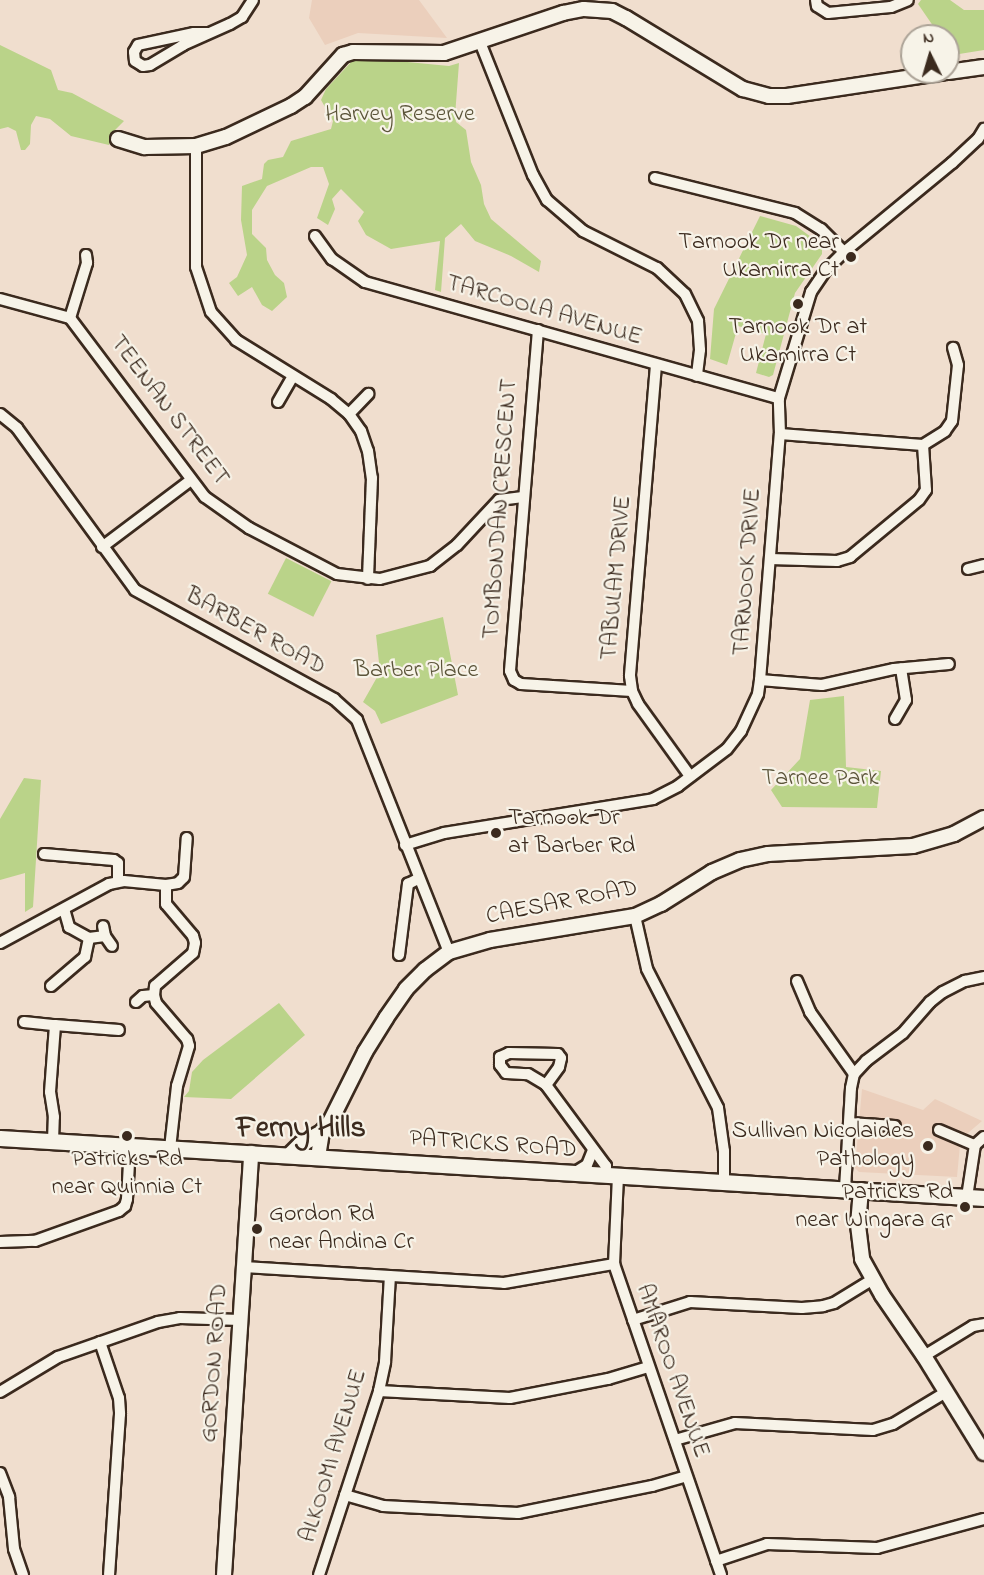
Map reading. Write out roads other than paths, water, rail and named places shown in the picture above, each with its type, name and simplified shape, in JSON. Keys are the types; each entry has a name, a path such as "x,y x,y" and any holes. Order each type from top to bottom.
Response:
{"main road":[{"path":"289,1155 300,1144 326,1127"},
{"name":"PATRICKS ROAD","path":"0,1138 984,1198"}],"street":[{"path":"208,33 194,33 138,45 134,52 135,61 143,66 150,65 242,17 253,0"},
{"path":"816,0 817,6 828,13 891,7 908,0"},
{"path":"118,139 145,147 196,146 226,137 291,106 305,97 343,56 353,52 433,55 480,42 563,13 598,9 626,18 743,89 769,96 787,96 900,79"},
{"path":"480,42 532,175 547,200 583,231 657,268 686,294 698,321 700,350 697,376"},
{"path":"960,70 984,67"},
{"name":"TARNOOK DRIVE","path":"405,845 444,833 653,799 727,749 741,731 754,704 760,680 780,434 779,398 811,292 826,270 844,252 982,137"},
{"path":"196,146 196,267 211,312 236,340 331,399 349,414 361,431 368,451 372,478 368,579"},
{"path":"655,178 795,213 821,229 844,252"},
{"name":"TARCOOLA AVENUE","path":"315,236 332,259 364,282 779,398"},
{"path":"0,299 70,318 87,263 86,255"},
{"name":"TEENAN STREET","path":"70,318 191,480 216,506 249,528 337,574 368,579 392,577 430,566 457,545 499,500 523,497"},
{"name":"TOMBONDAN CRESCENT","path":"538,330 510,671 514,680 528,685 632,691"},
{"path":"780,434 923,445 945,431 952,421 958,364 953,348"},
{"name":"TABULAM DRIVE","path":"656,365 630,676 632,691 638,704 690,776"},
{"path":"278,402 293,376"},
{"path":"349,414 368,394"},
{"name":"BARBER ROAD","path":"0,414 17,428 135,590 347,708 363,731 418,879 449,952"},
{"path":"770,559 837,561 850,557 919,500 926,490 923,445"},
{"path":"102,547 191,480"},
{"path":"968,569 984,565"},
{"path":"760,680 822,685 901,668 949,664"},
{"path":"895,719 906,700 901,668"},
{"name":"CAESAR ROAD","path":"322,1157 326,1127 365,1052 386,1018 412,983 449,952 490,940 635,916 661,904 712,872 740,860 768,854 913,846 954,834 984,818"},
{"path":"0,944 45,917 118,881 152,882 166,885 178,883 184,877 187,838"},
{"path":"44,854 114,860 118,863 118,881"},
{"path":"399,955 408,885 418,879"},
{"path":"166,885 166,904 193,936 195,943 193,953 155,987 154,995 156,1003 187,1039 189,1046 177,1086 170,1148"},
{"path":"64,909 69,927 89,938"},
{"path":"635,916 647,969 718,1108 724,1151 724,1182"},
{"path":"89,938 104,931 112,946"},
{"path":"51,986 85,957 89,938"},
{"path":"984,977 965,981 943,992 930,1002 903,1034 866,1061 854,1074 849,1123 858,1244 862,1259 984,1453"},
{"path":"797,981 810,1012 854,1074"},
{"path":"136,1002 143,996 154,995"},
{"path":"24,1022 119,1030"},
{"path":"53,1141 54,1117 51,1092 55,1024"},
{"path":"546,1085 559,1067 561,1058 558,1054 509,1053 500,1057 500,1065 506,1073 528,1074 546,1085 612,1175"},
{"path":"849,1123 895,1126"},
{"path":"939,1130 975,1145"},
{"path":"967,1197 975,1145 984,1137"},
{"path":"0,1242 35,1241 119,1211 127,1199 130,1146"},
{"path":"574,1173 587,1165 593,1150"},
{"name":"GORDON ROAD","path":"224,1575 251,1153"},
{"name":"AMAROO AVENUE","path":"612,1175 614,1264 721,1575"},
{"path":"244,1267 520,1282 614,1264"},
{"name":"ALKOOMI AVENUE","path":"319,1575 379,1391 385,1362 390,1276"},
{"path":"633,1320 690,1302 802,1308 823,1306 834,1303 873,1279"},
{"path":"0,1392 58,1357 158,1322 180,1318 240,1320"},
{"path":"924,1356 973,1326 984,1324"},
{"path":"100,1342 119,1398 120,1414 109,1575"},
{"path":"379,1391 510,1398 608,1379 648,1367"},
{"path":"675,1440 735,1423 873,1430 893,1424 946,1392"},
{"path":"0,1473 9,1497 14,1549 23,1575"},
{"path":"345,1495 383,1506 500,1514 518,1513 652,1486 686,1476"},
{"path":"716,1561 767,1544 877,1548 984,1519"}],"place":[{"name":"Tarnook Dr near Ukamirra Ct","path":"851,257"},
{"name":"Tarnook Dr at Ukamirra Ct","path":"798,304"},
{"name":"Tarnook Dr at Barber Rd","path":"496,833"},
{"name":"Patricks Rd near Quinnia Ct","path":"127,1136"},
{"name":"Sullivan Nicolaides Pathology","path":"928,1146"},
{"name":"Patricks Rd near Wingara Gr","path":"965,1207"},
{"name":"Gordon Rd near Andina Cr","path":"257,1229"}],"district":[{"name":"Ferny Hills","path":"301,1129"}],"park label":[{"name":"Harvey Reserve","path":"400,115"},
{"name":"Barber Place","path":"416,671"},
{"name":"Tarnee Park","path":"820,779"}]}
